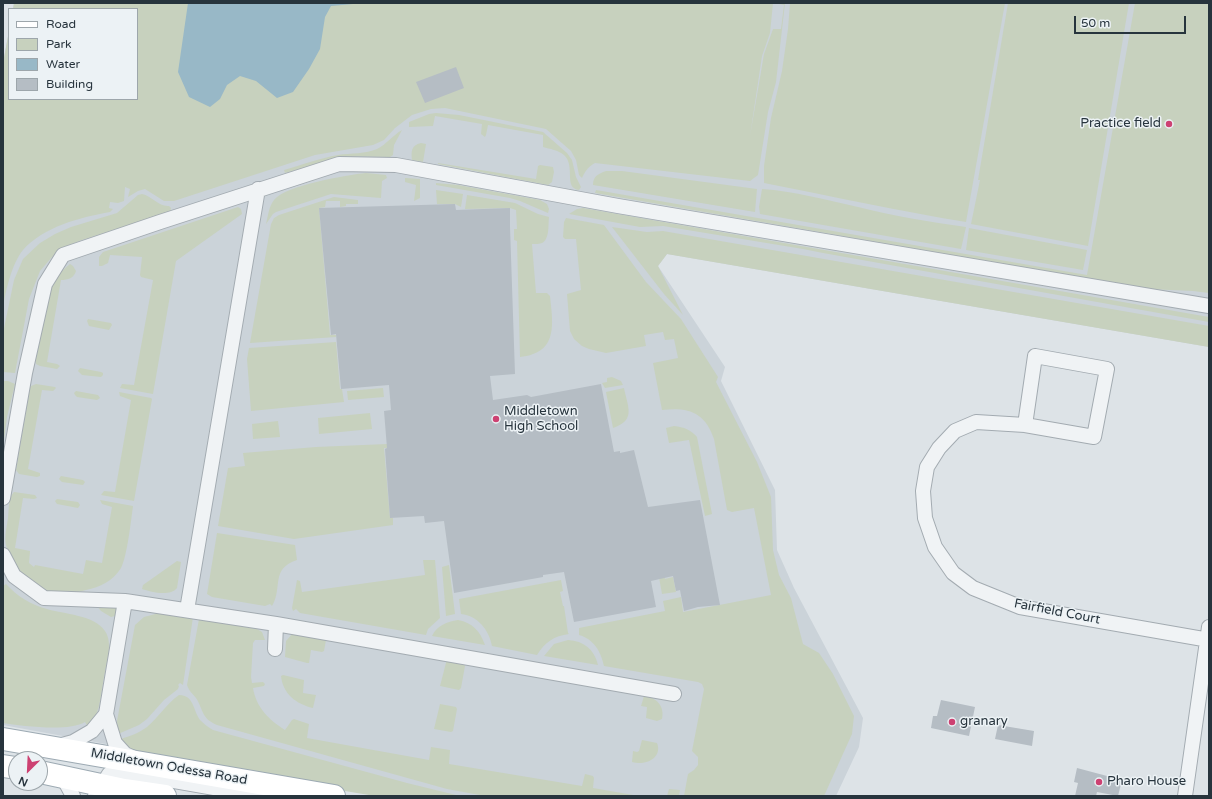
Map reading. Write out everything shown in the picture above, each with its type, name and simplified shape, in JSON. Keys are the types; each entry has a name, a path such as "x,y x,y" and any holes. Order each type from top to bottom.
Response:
{"main road":[{"name":"Middletown Odessa Road","path":"3,739 334,796"},
{"path":"48,773 62,776 109,792 165,796"}],"street":[{"path":"3,498 25,373 45,284 63,255 339,164 391,164 618,206 1209,306"},
{"path":"187,610 258,190"},
{"name":"Fairfield Court","path":"1025,425 1035,356 1107,369 1094,437 1025,425 976,422 955,431 939,448 927,467 923,491 925,518 935,547 953,573 974,588 1020,607 1208,636"},
{"path":"3,555 14,576 44,598 125,601 187,610 276,624 674,694"},
{"path":"125,601 106,714 115,743 125,754 144,763"},
{"path":"275,649 276,624"},
{"path":"1185,796 1208,636"},
{"path":"52,748 73,742 92,731 106,714"},
{"path":"109,792 109,774 117,771 237,792 285,788"},
{"path":"62,776 73,796"}],"shaded area":[{"path":"14,3 1209,3 1209,347 667,254 658,266 725,367 721,381 775,490 777,550 794,588 863,718 859,747 836,796 388,796 3,725 3,63 8,36 8,100 138,100 138,8 13,8"}],"green space":[{"path":"14,3 773,3 770,33 762,56 750,136 764,54 773,29 781,29 784,5 774,3 785,3 776,82 768,112 758,175 750,181 595,163 587,169 582,178 579,175 576,160 571,151 546,129 445,108 431,109 412,115 395,128 384,140 373,145 315,155 174,201 164,201 145,189 128,197 130,189 125,187 124,201 118,203 110,202 109,208 113,209 110,212 63,224 31,242 19,255 8,285 3,307 3,63 8,36 8,100 138,100 138,8 13,8"},
{"path":"790,3 1005,3 966,222 764,183 764,166 771,118 782,71"},
{"path":"1008,3 1129,3 1088,246 971,224 980,180 978,180"},
{"name":"Practice field","path":"1135,3 1209,3 1209,293 1148,289 595,193 596,190 1087,275"},
{"path":"436,113 459,115 543,132 567,153 572,160 576,177 581,187 579,190 574,188 572,185 570,181 569,165 564,155 557,151 543,147 543,135 488,125 485,137 481,134 482,124 435,116 433,126 409,127 409,122 429,114"},
{"path":"402,130 394,145 393,155 390,157 339,158 285,173 284,170 324,158 373,151 381,147"},
{"path":"421,143 426,144 423,162 412,160 413,147"},
{"path":"438,163 536,179 538,166 540,165 553,167 554,172 552,182 548,185"},
{"path":"606,171 622,171 757,189 755,212 593,185 596,176"},
{"path":"366,173 386,175 387,178 382,181 381,198 331,194 276,212 266,224 271,205 274,200 281,195 303,185"},
{"path":"405,178 420,179 420,198 414,201 416,185 405,182"},
{"path":"436,183 458,185 540,200 547,204 549,209 548,213 510,198 436,185"},
{"path":"762,189 798,194 898,216 966,227 961,249 760,214 759,207"},
{"path":"436,190 463,194 461,207 455,204 437,204"},
{"path":"142,194 162,205 169,206 171,208 170,212 82,240 67,246 52,257 40,271 29,299 15,373 3,372 3,333 14,280 23,259 40,243 55,234 71,227 117,213 138,195"},
{"path":"467,195 515,203 538,214 549,217 548,231 545,241 539,244 532,244 536,293 547,293 550,296 552,330 546,345 541,350 531,355 520,357 517,241 514,240 514,229 517,229 516,210 510,208 465,209"},
{"path":"334,197 358,200 358,204 346,204 346,206 340,207 340,201 326,201 325,207 319,208 330,335 336,335 336,337 250,343 271,224 274,218"},
{"path":"238,207 241,209 242,214 176,261 153,394 120,388 122,384 134,385 153,280 141,277 140,275 142,257 110,255 108,263 99,266 99,257 103,252"},
{"path":"583,208 1209,317 1209,322 803,249 663,226 640,227 569,214 577,209"},
{"path":"566,218 604,225 646,282 681,319 718,377 716,382 757,462 771,497 773,550 779,575 791,598 803,644 819,653 833,674 854,716 852,734 824,796 684,796 688,774 698,765 698,757 692,751 704,689 702,684 698,682 604,666 599,651 593,643 579,635 579,628 665,611 663,601 681,597 683,612 771,595 754,508 732,512 727,510 714,439 706,423 694,413 688,411 680,409 662,410 653,363 678,358 674,339 665,340 663,332 644,335 646,346 606,353 582,346 574,339 570,331 567,294 581,290 576,239 565,239 563,237 564,222"},
{"path":"612,227 647,232 663,231 1209,326 1209,347 667,254 658,266 683,315 664,294"},
{"path":"969,228 1087,250 1083,270 966,250"},
{"path":"70,264 76,271 70,278 61,280 47,362 60,366 57,369 40,366 36,364 35,359 44,307 53,283 60,273"},
{"path":"88,319 111,323 112,325 109,330 89,326 87,321"},
{"path":"336,342 340,389 342,389 344,402 251,411 247,359 249,348"},
{"path":"80,368 101,372 103,375 101,377 82,375 78,371"},
{"path":"612,377 621,381 623,385 605,388 602,383 607,382 607,378"},
{"path":"3,381 8,381 15,384 7,417 3,447"},
{"path":"36,384 56,388 53,391 42,390 28,469 40,473 40,476 37,477 19,474 16,470 30,388"},
{"path":"383,388 384,397 348,400 347,391"},
{"path":"624,388 629,412 628,417 620,425 613,428 606,392"},
{"path":"76,391 98,395 100,398 97,400 77,397 74,393"},
{"path":"119,392 152,399 134,501 101,495 104,491 115,492 131,400 120,396"},
{"path":"370,413 372,429 319,434 318,418"},
{"path":"278,421 280,437 253,439 252,424"},
{"path":"674,426 687,429 697,437 712,514 705,516 689,440 669,443 666,428"},
{"path":"387,444 387,448 384,448 390,518 393,518 393,525 294,539 218,526 228,468 245,466 243,453 316,447"},
{"path":"61,476 83,480 85,482 83,485 62,482 59,479"},
{"path":"14,492 35,495 37,498 23,498 15,548 30,551 29,563 34,567 35,565 83,574 86,560 102,563 112,507 102,504 100,500 133,506 125,556 118,573 101,585 70,594 57,594 45,591 30,582 12,561 5,542 9,504"},
{"path":"57,499 78,502 80,505 78,508 57,504 55,501"},
{"path":"217,533 295,545 297,560 283,568 278,579 277,592 272,606 270,604 265,606 212,597 207,594"},
{"path":"657,537 665,579 673,577 676,592 662,594 652,538"},
{"path":"423,560 435,560 440,618 428,629 426,635 300,613 296,609 293,611 292,608 297,580 300,581 302,592 425,575"},
{"path":"177,561 181,562 177,588 174,591 160,593 142,589 143,585"},
{"path":"449,565 455,614 446,616 442,567"},
{"path":"561,580 563,591 560,592 569,634 550,640 537,655 492,646 491,640 482,625 473,618 461,614 459,599"},
{"path":"6,584 30,602 47,609 86,618 100,626 105,631 109,641 108,657 99,707 95,717 88,727 85,722 78,725 57,728 33,727 3,723 3,586"},
{"path":"100,604 117,604 115,616 111,617 101,611 98,607"},
{"path":"163,612 193,617 183,685 180,683 178,685 178,689 164,700 147,719 139,725 118,734 117,721 135,625 144,617"},
{"path":"199,619 257,629 262,632 265,640 255,640 253,643 251,677 252,683 263,682 265,684 264,686 253,688 260,707 274,722 285,730 294,719 309,724 307,738 429,760 431,747 450,750 449,764 582,786 585,774 593,776 593,788 639,796 485,796 447,789 217,725 205,717 199,703 187,685"},
{"path":"458,620 468,623 475,628 485,645 432,636 437,629 443,625"},
{"path":"293,633 326,640 324,651 311,650 309,663 285,657 286,641"},
{"path":"568,640 579,642 588,647 594,654 598,665 544,656 554,644"},
{"path":"447,659 464,664 465,666 461,688 459,690 440,686"},
{"path":"283,675 304,680 303,693 316,695 313,708 301,704 291,697 284,688 281,676"},
{"path":"179,695 190,700 200,720 213,730 460,796 375,796 345,791 290,777 135,751 127,746 121,739 138,733 147,727 170,702"},
{"path":"644,696 652,698 659,703 663,714 662,719 657,721 646,718 647,707 641,706"},
{"path":"440,704 456,707 457,709 453,731 451,732 434,729"},
{"path":"642,740 657,743 657,753 652,760 647,762 632,762 633,751 639,751"},
{"path":"669,789 680,790 679,796 667,796"}],"water":[{"path":"188,3 364,3 331,6 325,17 320,49 309,69 293,92 277,98 256,81 240,76 227,85 220,99 210,107 189,97 178,72"}],"building":[{"path":"456,67 464,88 425,103 416,82"},
{"name":"Middletown High School","path":"455,204 456,210 510,208 515,374 490,376 493,400 527,395 531,397 601,384 614,452 620,451 620,453 634,450 648,507 700,500 720,605 698,607 684,611 680,590 676,591 673,576 651,581 656,607 574,622 564,572 454,593 444,521 425,523 424,516 390,518 384,411 391,410 389,385 341,389 336,334 331,335 319,208"},
{"name":"granary","path":"941,700 975,707 969,736 931,728 933,716 937,716"},
{"path":"998,725 1034,731 1032,746 995,739"},
{"name":"Pharo House","path":"1077,768 1122,780 1118,796 1097,792 1096,796 1075,796 1078,783 1074,782"}],"place":[{"name":"Practice field","path":"1169,124"},
{"name":"Middletown High School","path":"496,419"},
{"name":"granary","path":"952,722"},
{"name":"Pharo House","path":"1099,782"}]}
